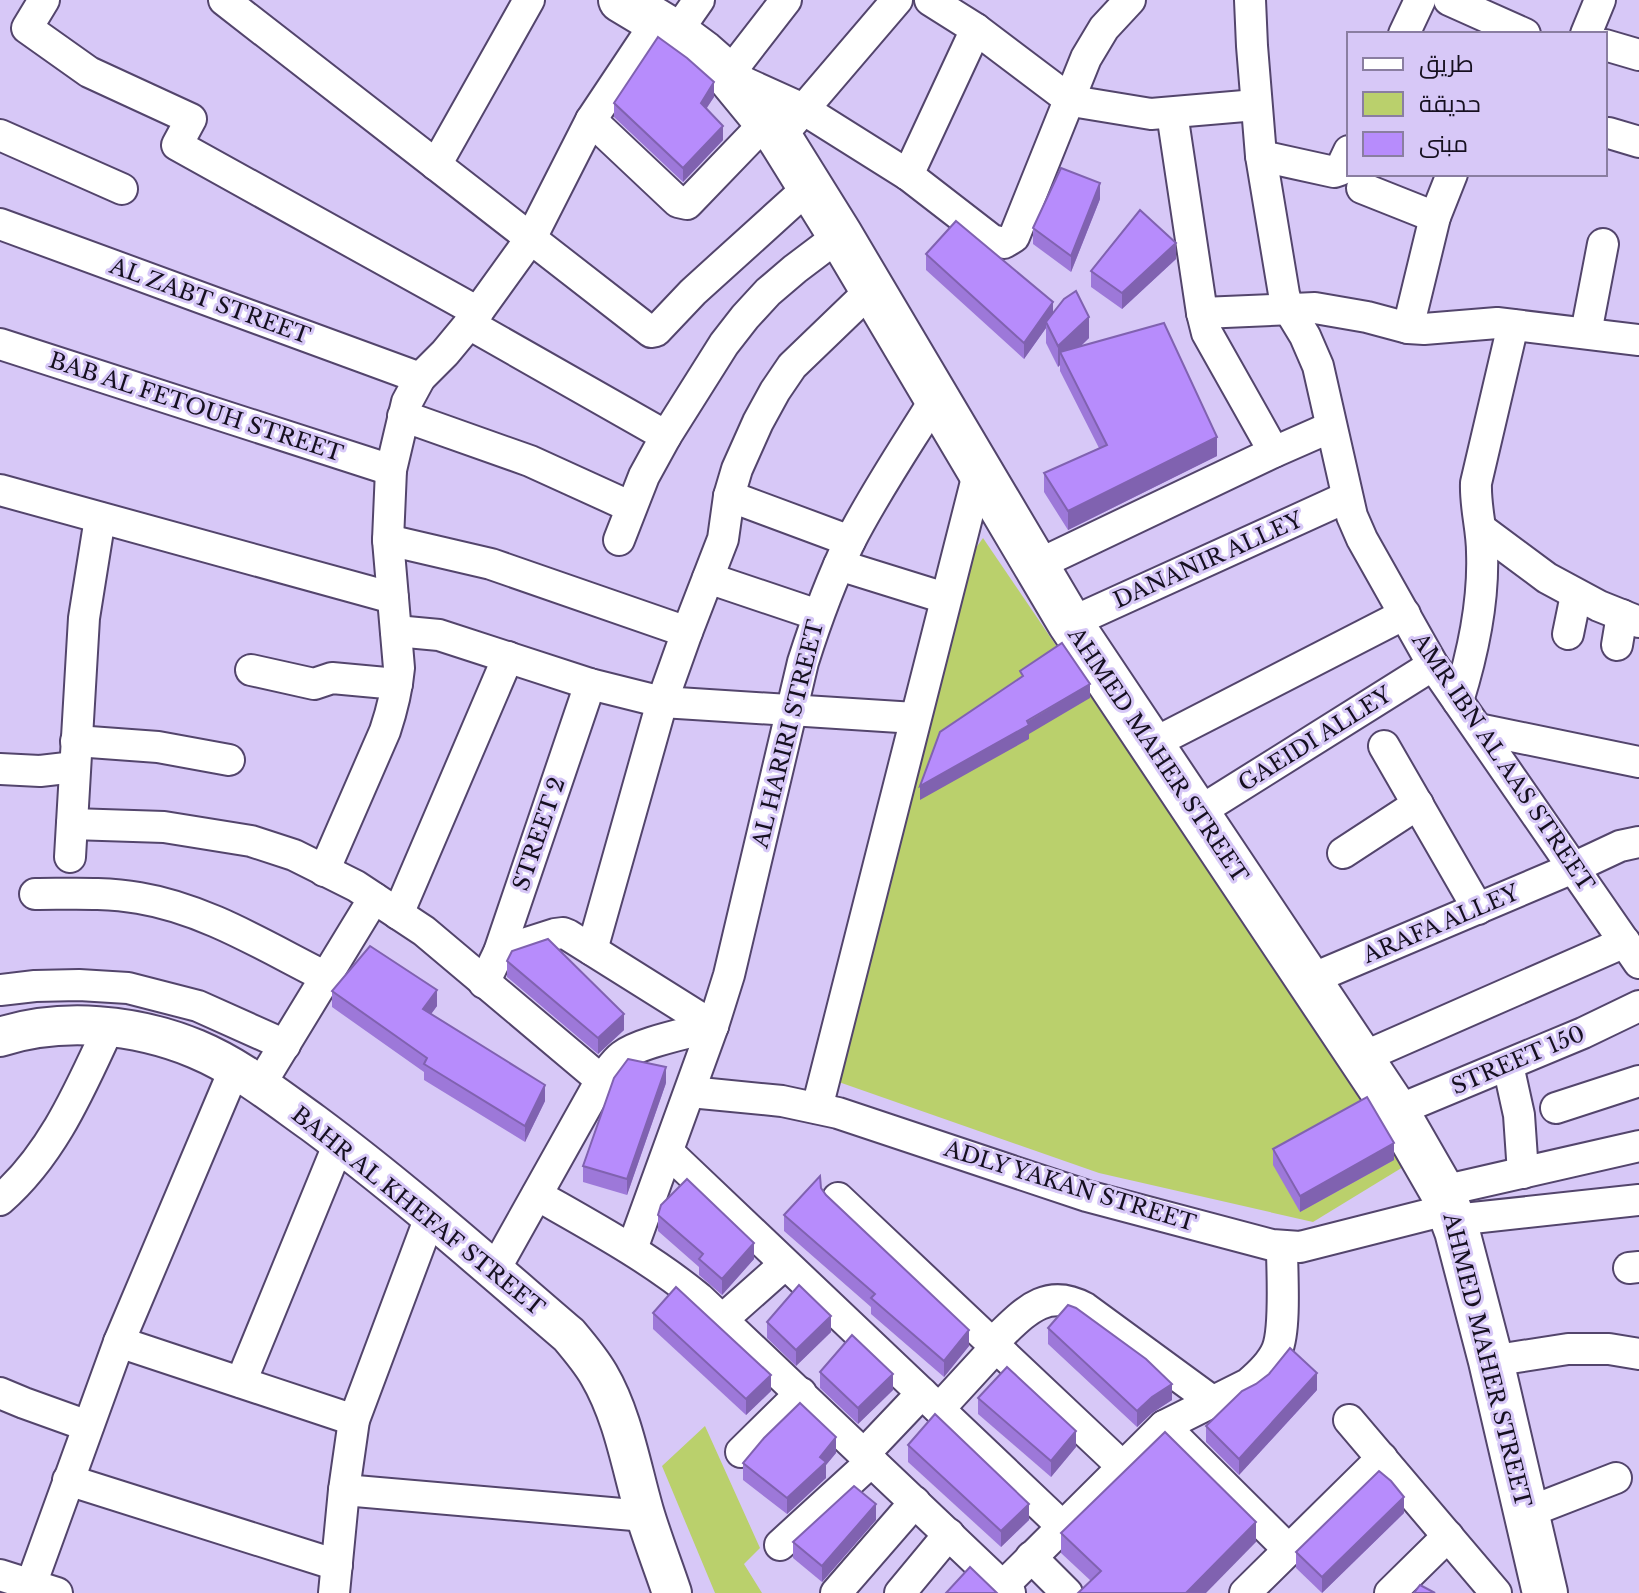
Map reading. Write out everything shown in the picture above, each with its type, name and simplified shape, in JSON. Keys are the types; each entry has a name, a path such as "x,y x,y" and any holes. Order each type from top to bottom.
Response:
{"main road":[{"name":"AHMED MAHER STREET","path":"663,13 703,53 783,123 810,186 1070,623 1396,1111 1448,1207 1491,1361 1545,1593"}],"street":[{"path":"44,0 27,28 89,72 191,119 177,145 473,318 666,436"},
{"path":"224,0 654,332 693,292 810,186"},
{"path":"436,165 529,0"},
{"path":"728,75 786,0"},
{"path":"591,120 678,202 687,204 783,123 897,0"},
{"path":"930,0 976,29 1070,100 1151,114 1256,105"},
{"name":"AMR IBN AL AAS STREET","path":"1250,0 1261,156 1288,308 1318,366 1347,497 1362,539 1433,665 1632,952"},
{"path":"1405,32 1420,0"},
{"path":"1449,0 1521,32"},
{"path":"1587,32 1600,0"},
{"path":"783,123 908,175 992,240 1004,243 1014,237 1086,58 1104,28 1127,1"},
{"path":"324,871 393,708 399,668 388,540 391,470 403,416 413,390 473,318 531,238 591,120 663,13"},
{"path":"908,175 976,29"},
{"path":"1607,46 1639,55"},
{"path":"1172,113 1207,333 1274,452"},
{"path":"1609,133 1639,142"},
{"path":"0,135 122,189"},
{"path":"1261,156 1334,172 1341,168 1347,155"},
{"path":"1408,328 1435,217 1451,176"},
{"path":"1362,188 1435,217"},
{"name":"AL ZABT STREET","path":"0,224 420,378"},
{"path":"619,540 644,476 704,373 745,317 786,276 840,235"},
{"path":"1586,333 1603,244"},
{"path":"592,950 662,702 723,539 729,496 737,469 758,422 792,366 872,289"},
{"path":"1202,313 1315,308 1408,328 1497,323 1639,340"},
{"path":"1458,701 1472,649 1482,574 1476,483 1513,325"},
{"name":"BAB AL FETOUH STREET","path":"0,344 391,470"},
{"name":"AL HARIRI STREET","path":"632,1249 729,975 803,662 818,615 845,553 936,398"},
{"path":"403,416 530,461 631,507"},
{"path":"1035,566 1331,427"},
{"path":"817,1108 979,470"},
{"path":"0,490 393,598"},
{"path":"729,496 945,598"},
{"name":"DANANIR ALLEY","path":"1070,623 1347,497"},
{"path":"70,857 84,618 100,518"},
{"path":"1481,529 1521,560 1576,595 1630,619 1617,645"},
{"path":"388,540 491,564 687,632"},
{"path":"708,578 818,615"},
{"path":"1568,634 1576,595"},
{"path":"1152,744 1405,614"},
{"path":"396,631 439,635 590,684 662,702 915,718"},
{"path":"0,1575 38,1590 68,1480 119,1342 247,1076 285,1045 326,977 386,906 508,657"},
{"name":"GAEIDI ALLEY","path":"1197,813 1433,665"},
{"path":"251,670 314,684 332,678 397,684"},
{"name":"STREET 2","path":"484,983 499,952 590,684"},
{"path":"1478,729 1639,762"},
{"path":"1384,746 1478,909"},
{"path":"0,769 40,771 76,754 158,747 229,760"},
{"path":"1343,853 1418,804"},
{"path":"72,824 164,827 251,841 294,855 356,886 424,931 601,1080"},
{"name":"ARAFA ALLEY","path":"1309,980 1620,846 1639,842"},
{"path":"35,894 109,894 169,905 199,914 326,977"},
{"path":"499,952 563,933 713,1026"},
{"path":"1361,1058 1632,952"},
{"path":"0,990 64,986 128,988 198,1006 285,1045"},
{"name":"STREET 150","path":"1396,1111 1583,1033 1639,1006"},
{"name":"BAHR AL KHEFAF STREET","path":"0,1037 17,1031 63,1026 109,1027 153,1035 195,1048 247,1076 339,1143 430,1217 569,1335 586,1354 610,1397 619,1421 645,1516 672,1593"},
{"path":"494,1271 601,1080 621,1056 635,1048 713,1026"},
{"path":"0,1200 52,1141 77,1097 109,1027"},
{"path":"1508,1065 1519,1115 1523,1173"},
{"path":"1556,1108 1639,1081"},
{"name":"ADLY YAKAN STREET","path":"690,1092 782,1101 860,1119 1087,1196 1282,1247 1300,1247 1448,1207"},
{"path":"241,1382 339,1143"},
{"path":"1448,1207 1523,1173 1639,1146"},
{"path":"668,1152 1063,1527"},
{"path":"537,1195 671,1275 723,1319 1006,1589 1031,1557 1164,1426 1248,1384 1270,1363 1282,1336 1282,1247"},
{"path":"838,1198 1123,1467"},
{"path":"1448,1207 1639,1200"},
{"path":"68,1480 335,1579 354,1420 430,1217"},
{"path":"723,1319 785,1264"},
{"path":"780,1545 868,1457 1032,1307 1045,1300 1073,1301 1085,1308 1212,1401"},
{"path":"119,1342 354,1420"},
{"path":"1491,1361 1568,1349 1609,1349 1639,1354"},
{"path":"0,1393 88,1426"},
{"path":"741,1452 801,1393"},
{"path":"1349,1420 1496,1593"},
{"path":"1164,1426 1289,1550"},
{"path":"1245,1593 1382,1458"},
{"path":"1526,1513 1616,1478"},
{"path":"344,1490 645,1516"},
{"path":"836,1593 915,1502"},
{"path":"900,1593 949,1534"},
{"path":"1390,1593 1448,1536"},
{"path":"1031,1557 1067,1593"}],"green space":[{"path":"983,538 1408,1164 1313,1222 1099,1173 833,1080 973,552"},
{"path":"705,1426 760,1548 744,1564 762,1593 715,1593 662,1466"}],"building":[{"path":"658,37 714,82 701,103 723,126 683,168 614,103"},
{"path":"1061,168 1100,183 1071,256 1033,228"},
{"path":"1140,210 1176,243 1122,293 1091,271"},
{"path":"956,221 1053,302 1024,343 926,254"},
{"path":"1076,291 1089,317 1058,346 1046,322 1064,299"},
{"path":"1164,323 1217,437 1068,511 1044,473 1107,445 1060,352"},
{"path":"1062,643 1090,684 1027,721 1029,725 920,786 940,732 1023,676 1020,671"},
{"path":"548,939 624,1014 598,1038 507,961 512,951"},
{"path":"370,946 437,990 423,1009 545,1085 525,1126 424,1064 427,1058 332,991"},
{"path":"628,1059 666,1067 627,1179 583,1166 614,1078"},
{"path":"1367,1097 1394,1143 1300,1196 1273,1149"},
{"path":"820,1176 821,1188 826,1195 969,1330 944,1361 871,1298 875,1294 784,1215"},
{"path":"687,1179 754,1243 722,1279 699,1259 703,1254 658,1215 661,1205"},
{"path":"799,1285 831,1316 796,1350 767,1322"},
{"path":"676,1287 771,1375 746,1399 653,1313"},
{"path":"1068,1305 1146,1359 1172,1384 1137,1411 1048,1328"},
{"path":"852,1335 893,1374 858,1408 820,1372"},
{"path":"1290,1348 1317,1373 1239,1459 1206,1426 1242,1391 1269,1374"},
{"path":"1007,1367 1076,1431 1051,1461 978,1398"},
{"path":"800,1403 836,1437 820,1457 826,1462 787,1498 743,1463"},
{"path":"935,1414 1029,1504 1001,1531 908,1445"},
{"path":"1165,1432 1256,1522 1186,1593 1078,1593 1101,1571 1061,1533"},
{"path":"1379,1471 1404,1497 1322,1577 1296,1552"},
{"path":"854,1486 876,1504 822,1566 793,1542"},
{"path":"970,1567 997,1593 946,1593"},
{"path":"1420,1585 1435,1593 1414,1593"}]}
